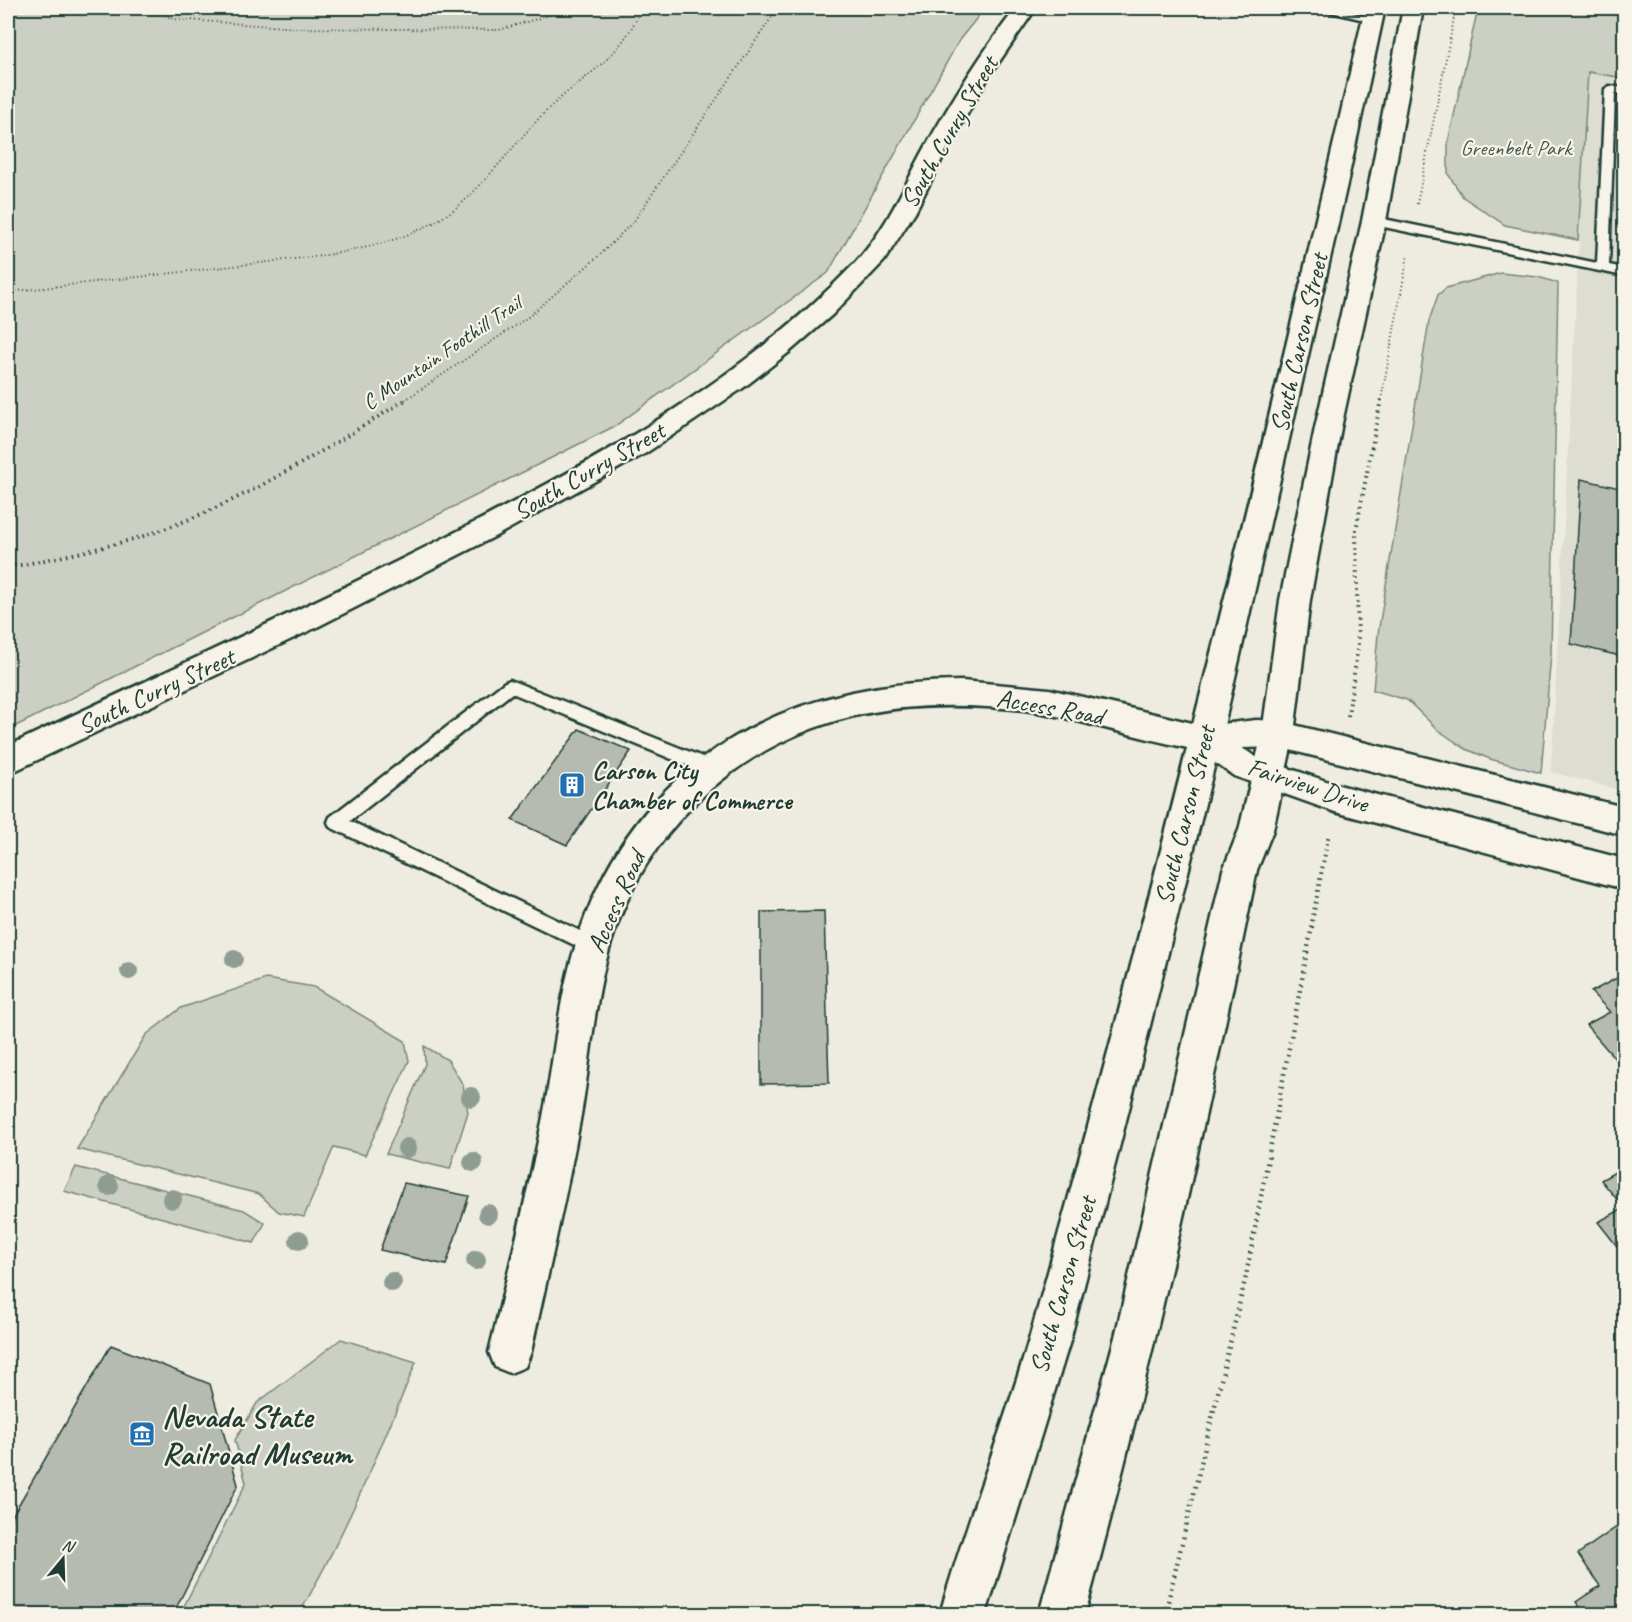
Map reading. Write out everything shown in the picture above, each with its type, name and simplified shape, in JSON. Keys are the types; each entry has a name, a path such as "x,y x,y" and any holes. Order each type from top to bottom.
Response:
{"main road":[{"name":"South Curry Street","path":"8,762 398,575 586,477 676,421 752,369 798,331 876,255 912,195 959,107 1026,8"},
{"name":"South Carson Street","path":"1062,1614 1089,1522 1174,1181 1240,870 1256,830 1278,734 1294,600 1328,428 1374,221 1413,8"},
{"name":"South Carson Street","path":"963,1614 1049,1341 1124,1058 1205,739 1330,212 1374,13"},
{"path":"1330,212 1374,221"},
{"name":"Access Road","path":"510,1352 562,1116 581,997 593,946 601,921 626,865 657,820 688,788 714,769 778,730 817,714 881,698 932,694 1044,700 1205,739"},
{"name":"Fairview Drive","path":"1205,739 1256,733 1278,734 1624,821"},
{"name":"Fairview Drive","path":"1205,739 1245,767 1335,798 1624,874"}],"lane":[{"path":"1319,8 1374,13"},
{"path":"1603,267 1610,89 1624,91"},
{"path":"1374,221 1624,272"},
{"path":"593,946 336,822 510,686 714,769"}],"path":[{"path":"146,8 174,19 298,28 499,30 574,8"},
{"path":"8,292 342,253 363,250 396,239 446,216 477,189 560,98 596,71 616,52 630,32 641,8"},
{"name":"C Mountain Foothill Trail","path":"8,566 22,565 147,535 203,512 268,481 416,395 485,349 539,308 607,250 634,221 778,8"},
{"path":"1420,190 1456,8"},
{"path":"1350,704 1358,646 1354,576 1356,530 1406,264"},
{"path":"1165,1614 1246,1276 1324,864"}],"shaded area":[{"path":"1588,72 1624,78 1624,791 1551,772"}],"green space":[{"path":"8,8 985,8 960,39 828,273 615,426 8,730"},
{"name":"Greenbelt Park","path":"1478,8 1624,8 1624,78 1588,72 1578,240 1505,225 1463,197 1448,174 1448,142"},
{"path":"1501,273 1538,277 1558,283 1551,654 1541,773 1490,759 1466,749 1438,730 1407,700 1373,690 1378,634 1429,321 1438,295 1446,288"},
{"path":"266,979 314,987 405,1041 409,1061 365,1155 334,1147 304,1217 279,1212 259,1194 77,1149 146,1035 181,1008"},
{"path":"424,1046 448,1060 463,1085 468,1112 450,1169 386,1154 425,1064"},
{"path":"76,1167 244,1210 265,1223 254,1243 64,1191"},
{"path":"341,1339 416,1362 347,1522 299,1614 180,1614 246,1483 235,1440 257,1403"}],"building":[{"path":"1581,479 1624,489 1624,657 1571,644"},
{"name":"Carson City Chamber of Commerce","path":"579,729 631,751 567,845 512,820"},
{"path":"824,911 829,1083 761,1084 761,912"},
{"path":"1624,974 1624,1069 1586,1025 1610,1012 1591,992"},
{"path":"1624,1167 1624,1208 1601,1180"},
{"path":"404,1183 469,1196 446,1265 380,1250"},
{"path":"1624,1208 1624,1255 1598,1222"},
{"name":"Nevada State Railroad Museum","path":"111,1345 210,1384 238,1485 173,1614 8,1614 8,1523"},
{"path":"1624,1522 1624,1614 1585,1614 1576,1602 1600,1586 1578,1554"}],"place":[{"name":"Carson City Chamber of Commerce","path":"572,785"},
{"name":"Nevada State Railroad Museum","path":"142,1434"}]}
